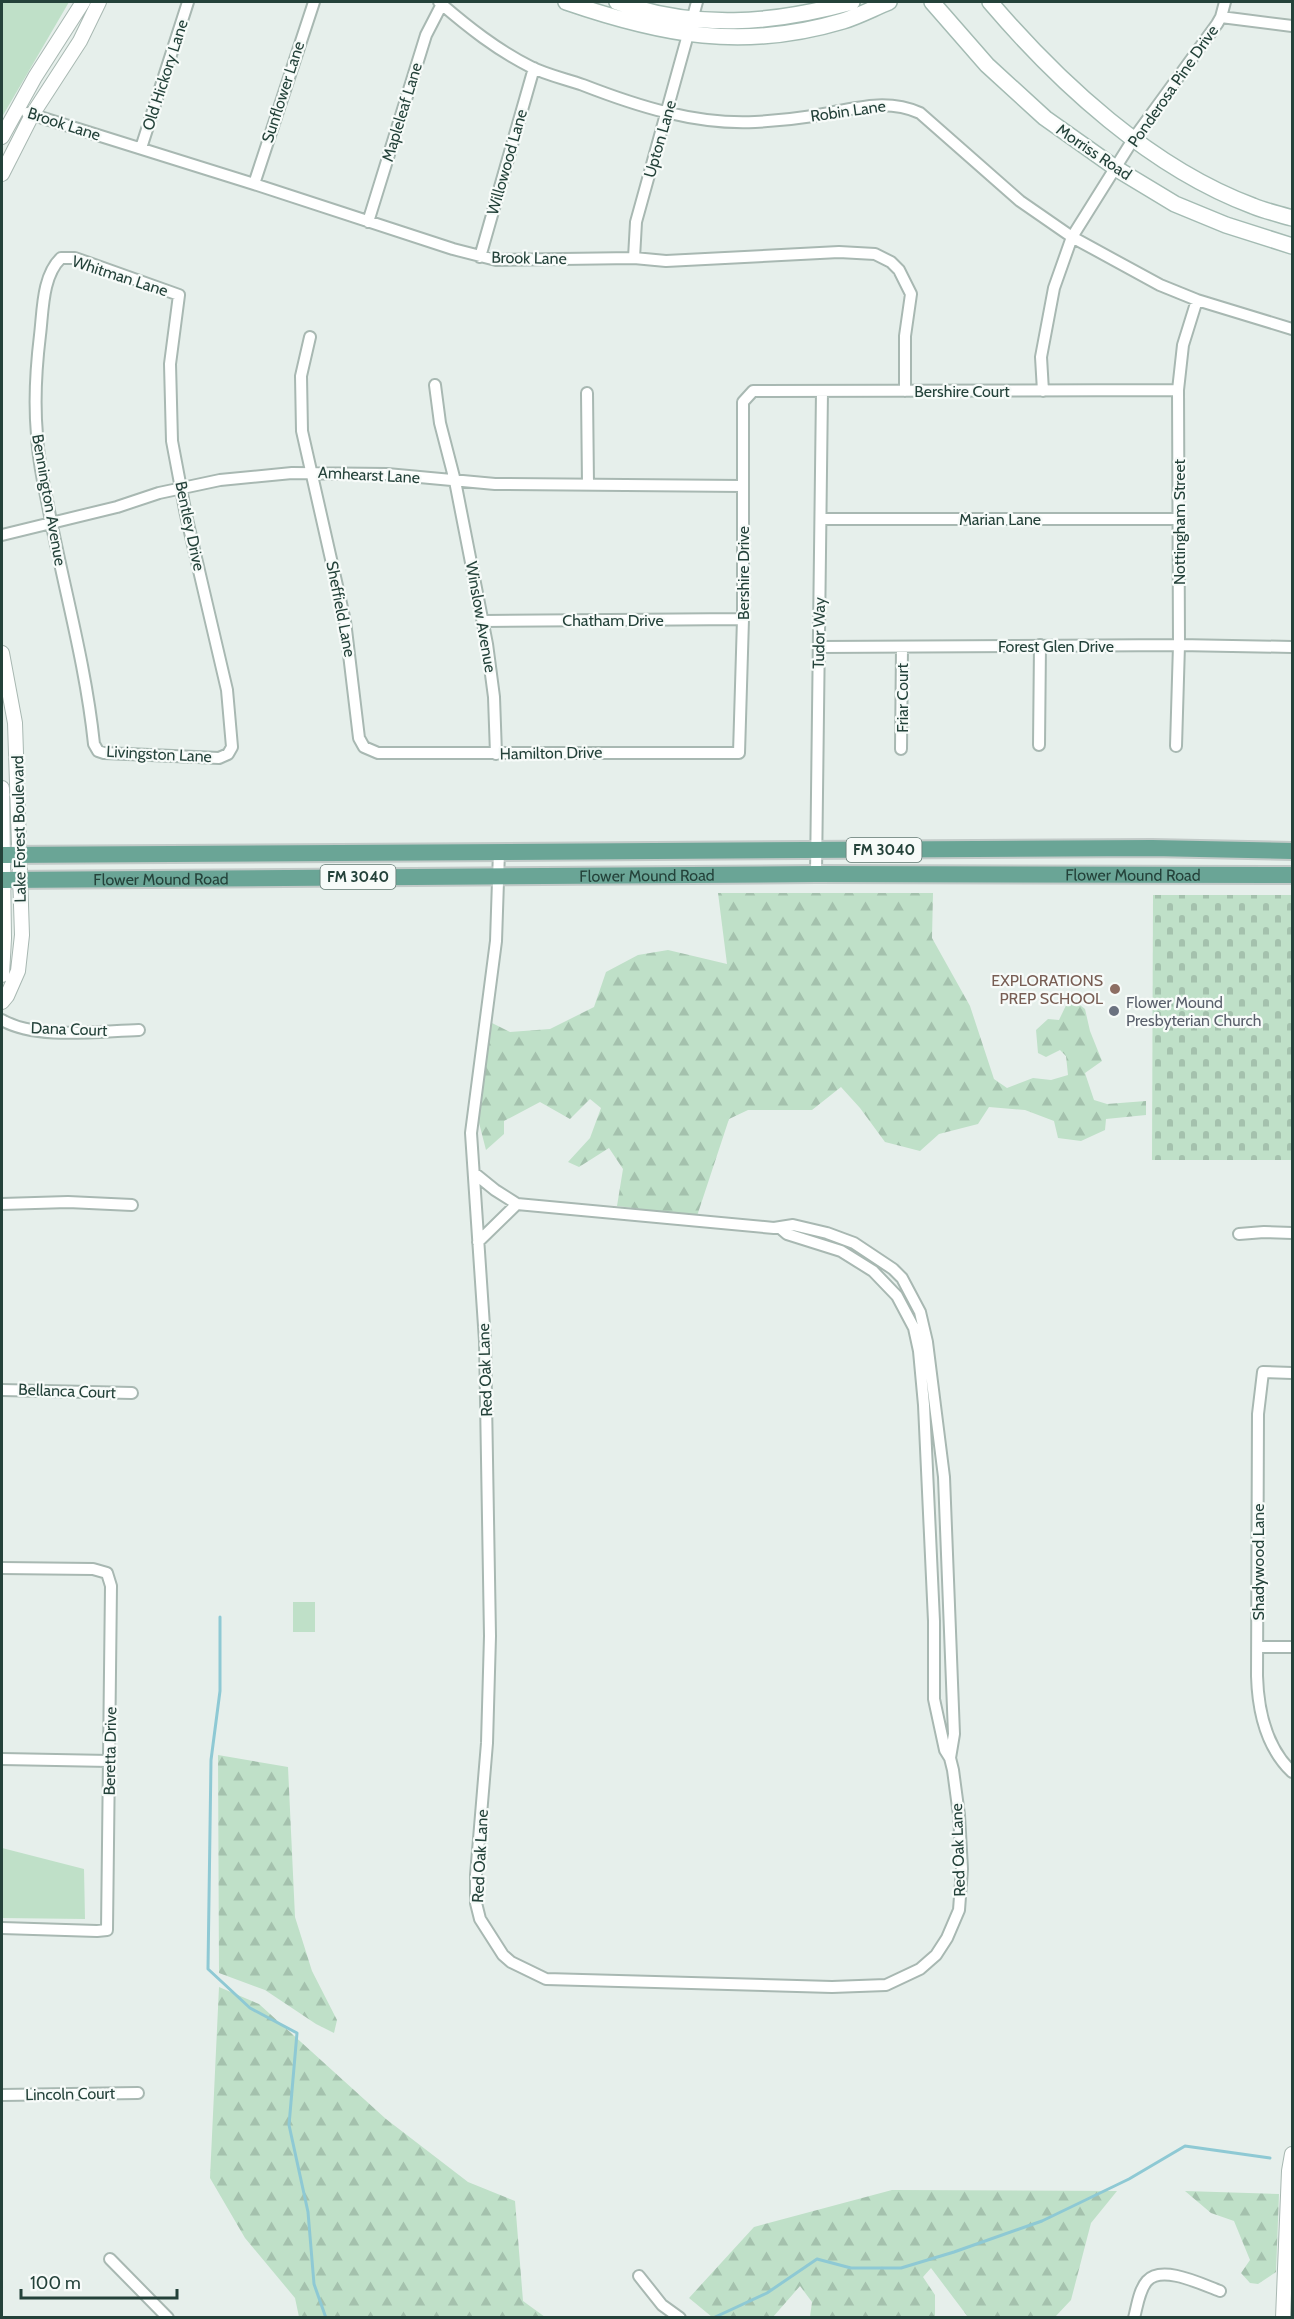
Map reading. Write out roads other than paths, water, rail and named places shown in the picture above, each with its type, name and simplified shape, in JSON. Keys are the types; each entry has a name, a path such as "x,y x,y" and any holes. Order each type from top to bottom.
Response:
{"main road":[{"path":"566,2 595,12 759,38 844,20 889,2"},
{"path":"617,2 691,27 790,17 852,2"},
{"name":"Morriss Road","path":"932,2 987,65 1036,111 1117,169 1175,204 1226,225 1293,246"},
{"name":"Morriss Road","path":"990,2 1030,47 1077,94 1163,160 1253,207 1293,218"},
{"path":"1152,849 1152,876"},
{"name":"Flower Mound Road","path":"2,855 499,851 1293,850"},
{"name":"Flower Mound Road","path":"3,880 816,874 1293,875"}],"street":[{"path":"2,137 17,108 83,2"},
{"path":"2,174 32,115 80,41 99,2"},
{"name":"Old Hickory Lane","path":"141,148 188,2"},
{"name":"Sunflower Lane","path":"254,184 314,2"},
{"name":"Upton Lane","path":"634,258 636,222 697,2"},
{"name":"Ponderosa Pine Drive","path":"1043,391 1041,357 1054,288 1072,237 1117,169 1134,138 1221,17 1225,2"},
{"name":"Robin Lane","path":"440,3 481,37 534,68 608,96 668,111 720,122 755,122 812,117 872,105 905,106 920,113 1020,201 1072,237 1160,285 1197,300 1293,329"},
{"name":"Mapleleaf Lane","path":"368,222 426,35 440,3"},
{"path":"1221,17 1293,26"},
{"name":"Willowood Lane","path":"480,257 534,68"},
{"name":"Brook Lane","path":"17,108 32,115 368,222 496,260 634,258 666,261 839,252 875,254 886,259 899,270 911,294 905,336 905,391"},
{"name":"Whitman Lane","path":"61,258 75,258 179,295"},
{"name":"Bennington Avenue","path":"61,258 53,265 40,319 36,371 36,436 51,524 87,688 94,744"},
{"name":"Bentley Drive","path":"179,295 170,364 172,441 227,690 232,735 232,747 228,754"},
{"name":"Nottingham Street","path":"1176,746 1179,645 1178,390 1183,345 1197,300"},
{"name":"Sheffield Lane","path":"310,337 300,390 302,430 345,621 359,738 364,747"},
{"name":"Winslow Avenue","path":"435,385 440,423 455,481 483,621 495,697 496,754"},
{"name":"Bershire Court","path":"749,395 753,391 1178,390"},
{"name":"Tudor Way","path":"816,874 822,391"},
{"path":"587,393 588,485"},
{"name":"Bershire Drive","path":"739,753 743,619 743,402 749,395"},
{"name":"Amhearst Lane","path":"2,535 181,489 253,476 312,472 387,474 495,484 743,486"},
{"name":"Marian Lane","path":"822,519 1178,519"},
{"name":"Chatham Drive","path":"483,621 743,619"},
{"path":"1039,745 1040,645"},
{"name":"Forest Glen Drive","path":"819,647 1040,645 1293,647"},
{"name":"Friar Court","path":"901,749 902,647"},
{"name":"Lake Forest Boulevard","path":"2,653 15,723 22,935 18,971 2,1002"},
{"name":"Livingston Lane","path":"94,744 98,751 104,753 219,758 228,754"},
{"name":"Hamilton Drive","path":"364,747 378,753 739,753"},
{"name":"Lake Forest Boulevard","path":"2,788 4,938 2,975"},
{"name":"Red Oak Lane","path":"474,1173 517,1204 780,1228 793,1225 827,1233 866,1250 902,1278 920,1312 927,1342 944,1477 954,1734 950,1758 958,1809 962,1869 959,1910 947,1938 936,1955 920,1969 886,1985 872,1986 832,1987 546,1979 511,1962 503,1955 480,1919 476,1903 476,1875 487,1743 490,1636 485,1341 471,1132 493,968 499,851"},
{"name":"Dana Court","path":"2,1020 12,1026 42,1031 139,1030"},
{"path":"2,1204 68,1202 132,1205"},
{"path":"478,1242 517,1204"},
{"name":"Red Oak Lane","path":"780,1228 787,1234 841,1251 873,1271 897,1296 914,1328 919,1351 925,1416 934,1621 934,1699 945,1750 950,1758"},
{"path":"1239,1234 1293,1233"},
{"name":"Shadywood Lane","path":"1293,1373 1263,1372 1258,1414 1257,1647 1259,1706 1267,1734 1293,1772"},
{"name":"Bellanca Court","path":"2,1390 132,1394"},
{"name":"Beretta Drive","path":"2,1568 93,1569 106,1573 111,1586 107,1930 2,1928"},
{"path":"1257,1647 1293,1647"},
{"path":"2,1759 110,1761"},
{"name":"Lincoln Court","path":"2,2095 138,2093"},
{"path":"1283,2318 1288,2171 1293,2154"},
{"path":"110,2259 168,2318"},
{"path":"639,2276 662,2305 680,2318"},
{"path":"1134,2318 1147,2280 1155,2276 1179,2276 1220,2291"}],"waterway":[{"path":"220,1617 220,1691 211,1760 208,1969 250,2008 297,2033 289,2125 308,2212 314,2284 326,2318"},
{"path":"713,2318 767,2293 817,2259 851,2268 901,2268 1042,2221 1129,2179 1185,2146 1270,2158"}],"place":[{"name":"EXPLORATIONS PREP SCHOOL","path":"1115,989"},
{"name":"Flower Mound Presbyterian Church","path":"1114,1011"}]}
